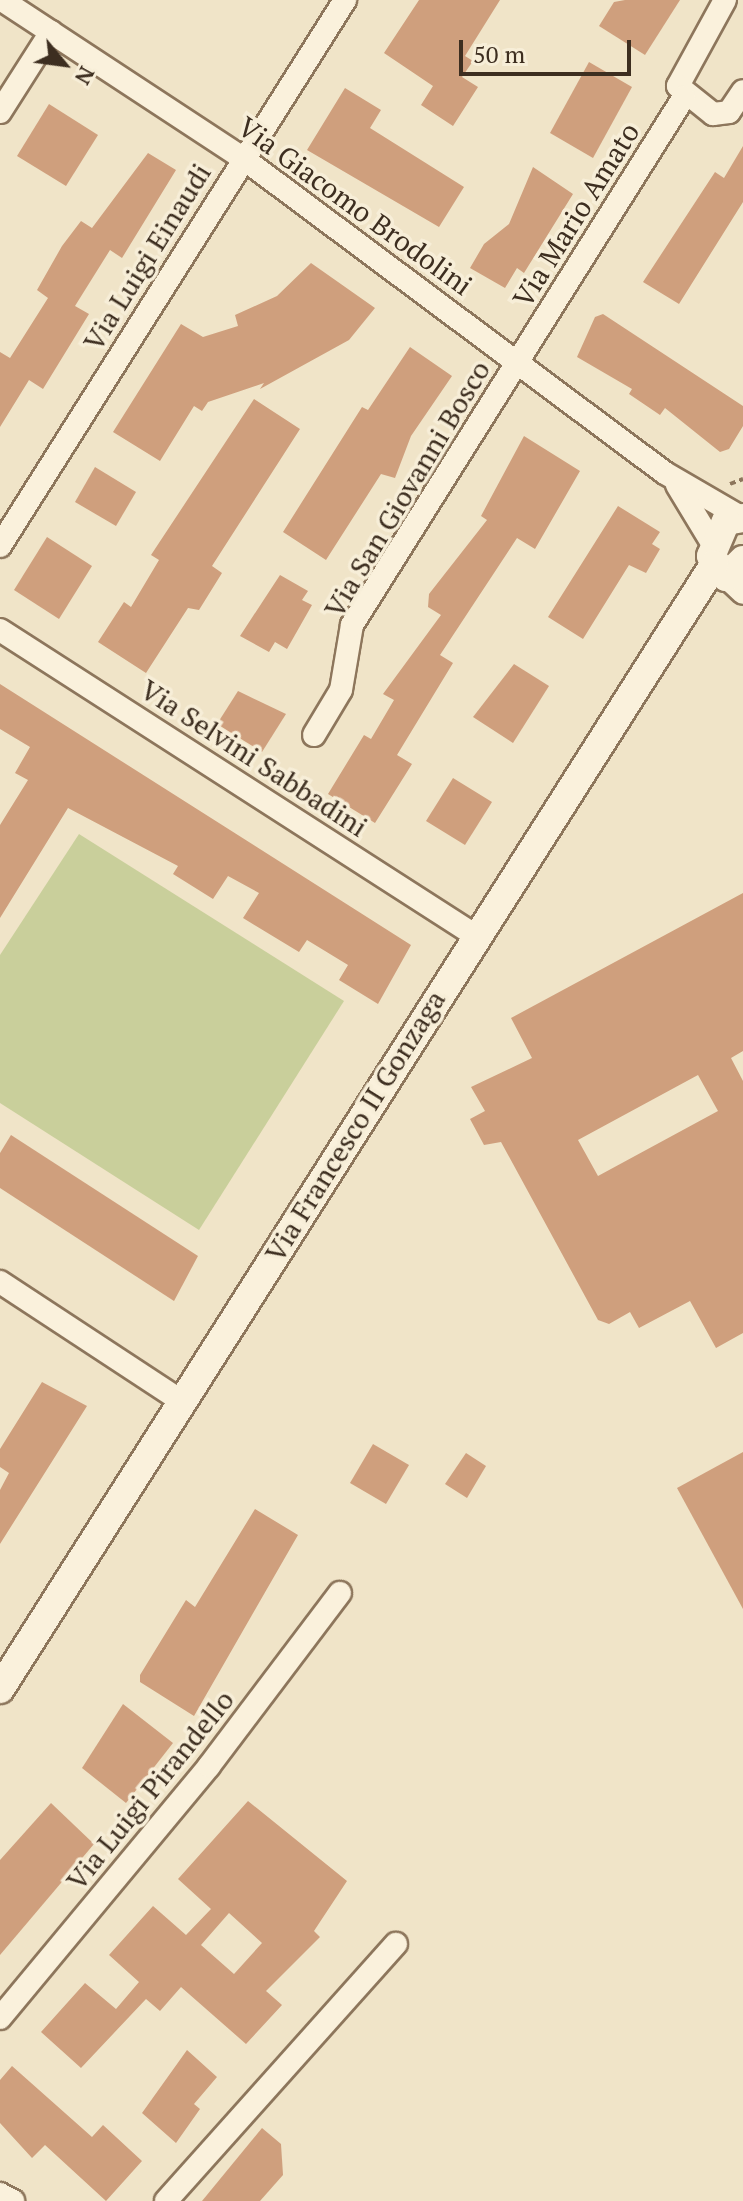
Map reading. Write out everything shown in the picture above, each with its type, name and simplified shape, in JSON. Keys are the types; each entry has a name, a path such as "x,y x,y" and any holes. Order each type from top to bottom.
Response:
{"street":[{"name":"Via Giacomo Brodolini","path":"2,0 244,159 665,473"},
{"name":"Via Luigi Einaudi","path":"0,546 345,0"},
{"name":"Via Mario Amato","path":"518,364 684,97 680,72 725,0"},
{"path":"0,112 51,32"},
{"path":"684,97 713,114 729,112 743,91"},
{"name":"Via San Giovanni Bosco","path":"314,735 341,690 352,625 518,364"},
{"path":"665,473 741,517"},
{"path":"665,473 728,568"},
{"name":"Via Francesco II Gonzaga","path":"0,1689 476,936 728,568 726,521 741,517"},
{"name":"Via Selvini Sabbadini","path":"0,630 476,936"},
{"path":"0,1282 181,1401"},
{"name":"Via Luigi Pirandello","path":"0,2018 209,1766 340,1593"},
{"path":"166,2201 396,1944"},
{"path":"0,2194 13,2201"}],"green space":[{"path":"79,834 344,1001 199,1230 0,1103 0,955"}],"building":[{"path":"419,0 500,0 465,56 473,61 462,77 478,87 453,126 421,105 433,86 384,53"},
{"path":"680,0 645,55 599,26 614,2"},
{"path":"589,62 632,87 593,158 550,133"},
{"path":"345,88 381,110 370,128 464,187 439,227 307,150"},
{"path":"49,104 98,135 66,186 17,156"},
{"path":"743,146 743,202 679,304 643,282 715,172 724,178"},
{"path":"148,153 176,170 122,258 110,250 75,306 89,314 43,389 29,380 0,427 0,352 10,358 48,298 37,290 62,246 81,221 92,228"},
{"path":"533,167 573,194 524,273 517,268 505,288 470,268 484,244 509,224"},
{"path":"311,263 375,308 349,340 260,389 264,383 208,402 202,411 194,406 160,461 113,432 181,324 203,337 238,326 235,315 277,296"},
{"path":"603,314 743,406 743,426 729,449 720,452 665,408 660,415 629,394 632,389 577,357 595,317"},
{"path":"410,347 452,376 411,436 395,478 381,474 326,560 283,532 362,407 368,410"},
{"path":"254,399 300,429 212,566 222,573 199,610 188,608 146,673 98,642 124,602 131,607 159,560 151,555"},
{"path":"524,436 580,471 535,549 517,538 440,655 453,663 397,755 412,764 375,823 328,794 364,735 371,739 394,700 383,694 441,615 428,607 429,594 487,520 481,516"},
{"path":"95,467 136,492 116,526 75,502"},
{"path":"618,506 660,532 652,544 660,549 646,573 629,565 583,639 548,617"},
{"path":"47,537 92,566 59,619 14,590"},
{"path":"280,575 308,591 302,600 312,605 287,649 275,642 269,652 240,636"},
{"path":"514,664 549,686 513,743 473,717"},
{"path":"0,684 411,945 378,1004 339,980 348,965 307,940 299,952 243,918 259,893 228,876 213,899 173,874 178,866 68,808 0,918 0,825 28,780 15,773 30,747 0,729"},
{"path":"238,691 286,714 262,752 217,724"},
{"path":"453,778 492,802 465,845 426,821"},
{"path":"743,893 743,1051 731,1058 743,1081 743,1333 716,1348 690,1301 639,1328 630,1312 609,1324 598,1320 501,1142 484,1145 470,1119 485,1111 471,1087 532,1058 511,1018","holes":["698,1075 718,1111 598,1176 578,1140"]},
{"path":"11,1135 198,1256 174,1301 0,1188 0,1153"},
{"path":"42,1382 87,1406 0,1544 0,1490 9,1473 0,1467 0,1449"},
{"path":"373,1444 409,1465 386,1504 350,1483"},
{"path":"743,1452 743,1609 677,1488"},
{"path":"466,1453 486,1466 467,1498 445,1484"},
{"path":"255,1509 298,1535 194,1716 140,1682 140,1675 186,1600 195,1607"},
{"path":"123,1704 173,1743 126,1803 82,1768"},
{"path":"248,1801 347,1881 314,1931 320,1937 266,1991 282,2005 246,2044 181,1987 160,2011 146,1999 81,2068 41,2032 85,1983 116,2009 139,1982 109,1955 153,1906 186,1935 211,1909 178,1879","holes":["229,1913 262,1943 234,1974 201,1945"]},
{"path":"51,1803 94,1844 0,1955 0,1860"},
{"path":"187,2050 217,2077 194,2104 200,2109 176,2143 142,2113"},
{"path":"12,2066 92,2137 103,2125 142,2161 106,2201 45,2145 32,2158 0,2123 0,2080"},
{"path":"262,2128 281,2144 283,2175 260,2201 202,2201"}]}
